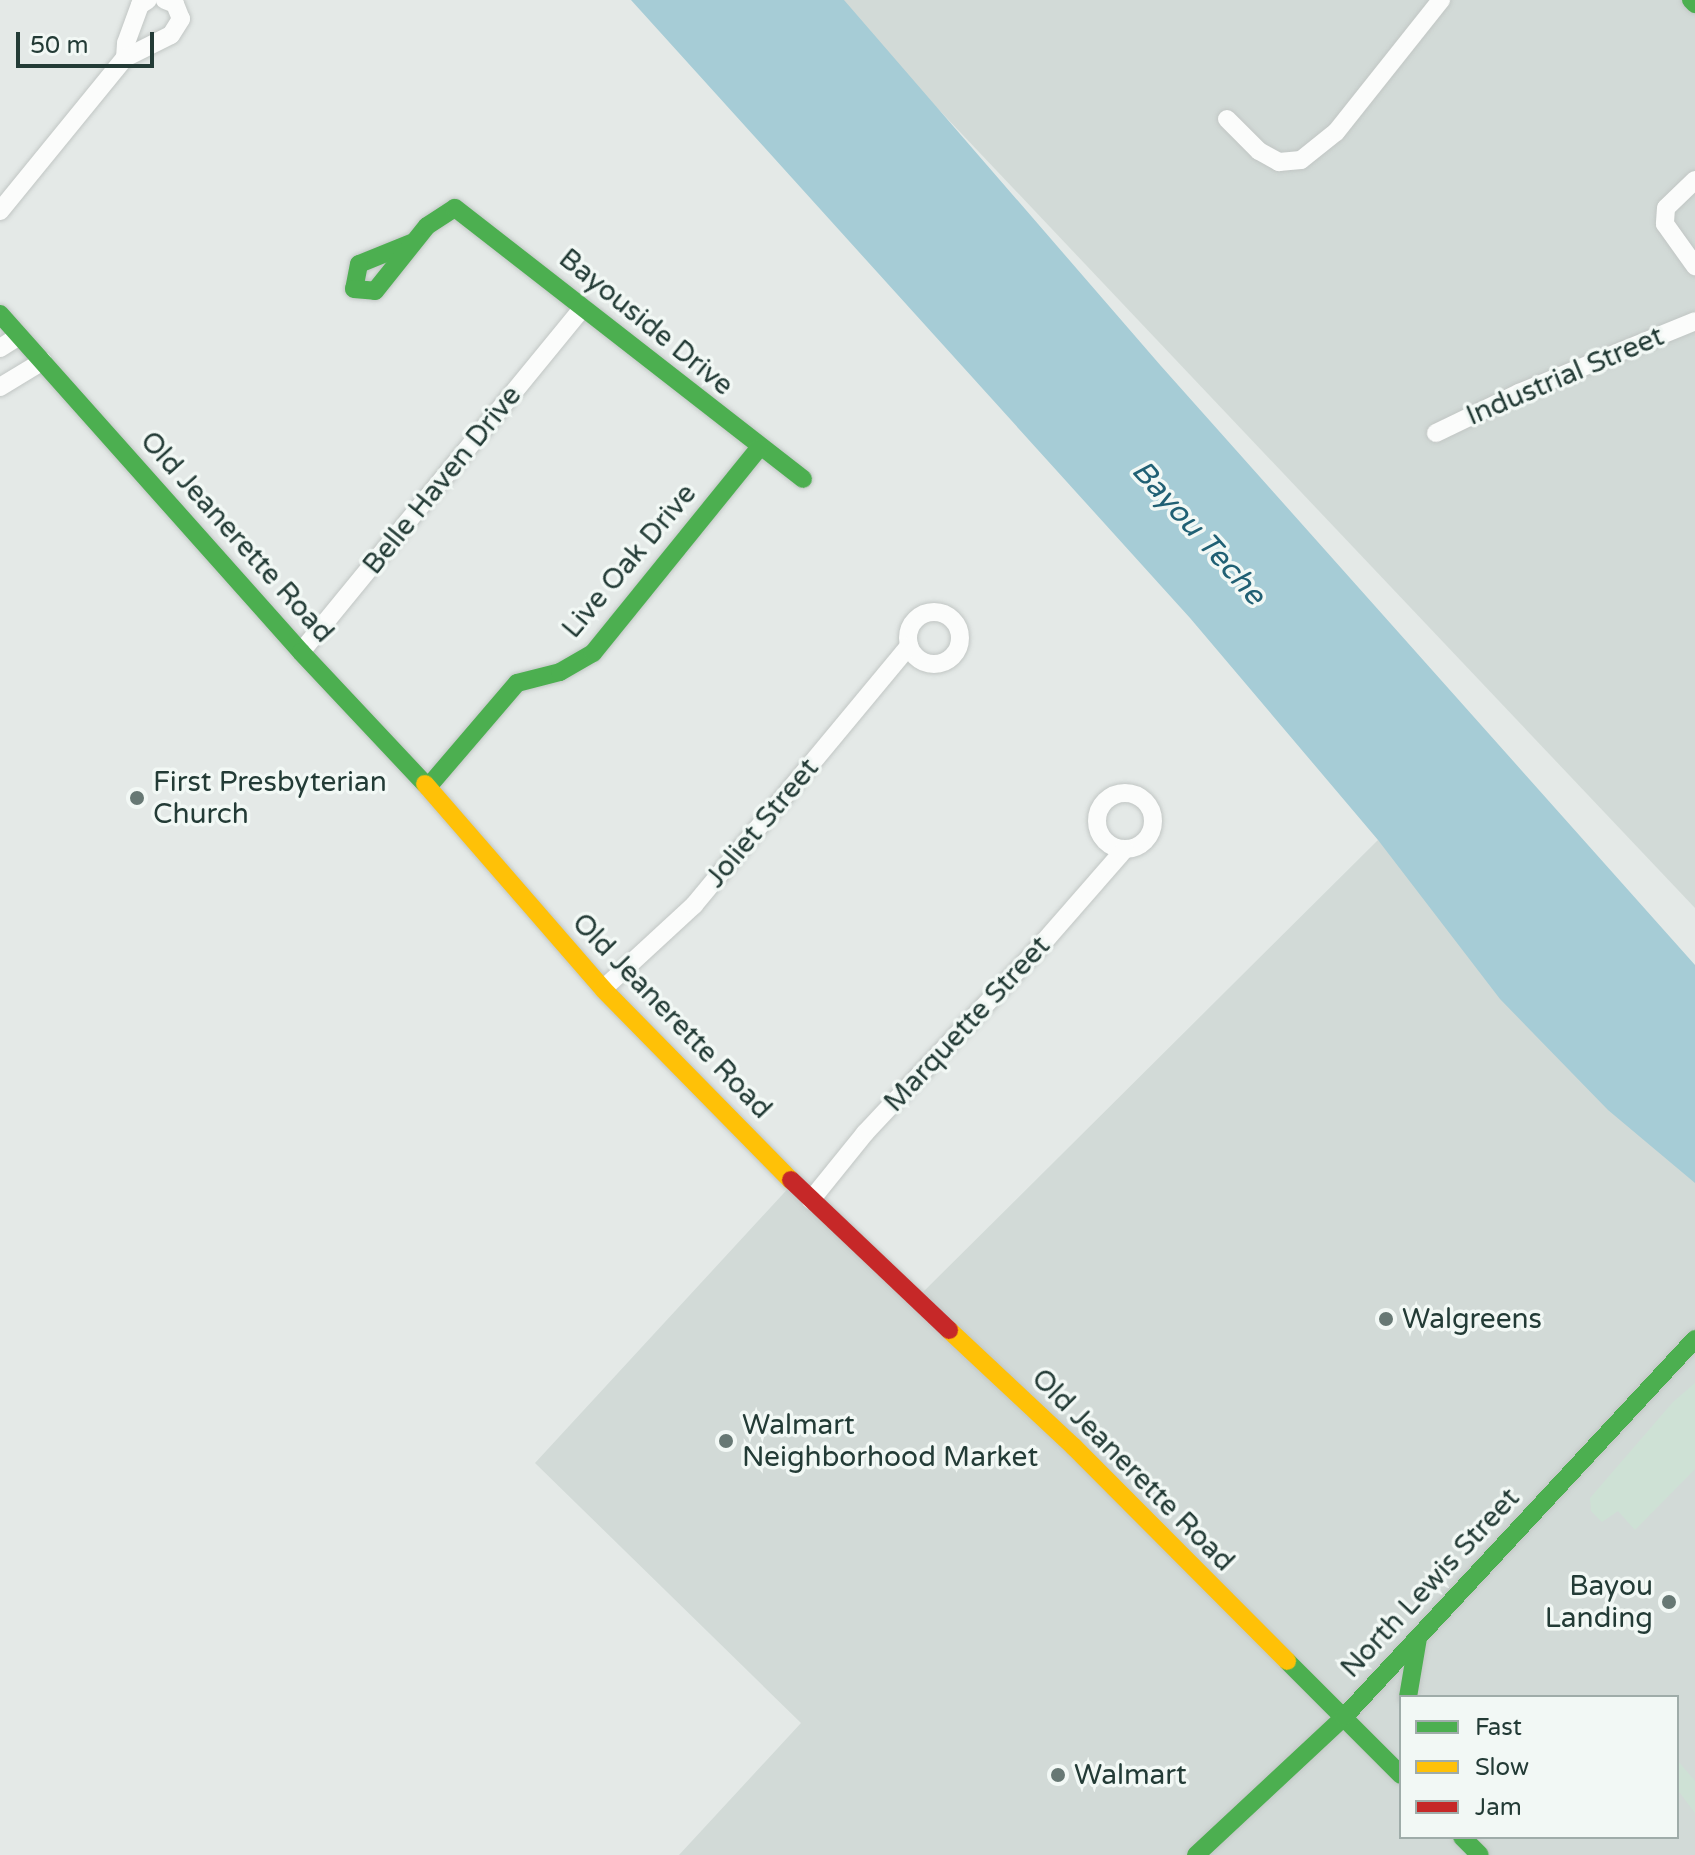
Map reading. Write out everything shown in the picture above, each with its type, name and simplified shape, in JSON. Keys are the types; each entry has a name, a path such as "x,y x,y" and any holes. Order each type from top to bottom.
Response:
{"main road":[{"name":"Bayouside Drive","path":"411,243 427,226 455,208 759,448 803,479"},
{"name":"Old Jeanerette Road","path":"0,314 301,652 428,787 603,989 811,1200 1074,1447 1399,1773"},
{"name":"Live Oak Drive","path":"428,787 517,683 537,675 560,672 593,653 759,448"},
{"name":"North Lewis Street","path":"1196,1855 1344,1717 1695,1339"},
{"path":"1408,1695 1418,1638"},
{"path":"1464,1839 1480,1855"}],"street":[{"path":"125,58 126,43 140,5 148,0"},
{"path":"0,211 125,58 171,35 181,19 175,4 165,0"},
{"path":"1227,119 1259,151 1279,162 1301,160 1320,148 1336,132 1441,0"},
{"path":"1695,180 1666,208 1665,224 1695,266"},
{"name":"Belle Haven Drive","path":"301,652 583,308"},
{"name":"Industrial Street","path":"1436,433 1519,393 1695,321"},
{"path":"0,348 19,336"},
{"path":"0,387 43,361"},
{"name":"Joliet Street","path":"603,989 694,905 909,646"},
{"name":"Marquette Street","path":"811,1200 865,1133 1036,951 1125,849"}],"shaded area":[{"path":"835,0 1695,0 1695,908"},
{"path":"1378,840 1695,1153 1695,1855 679,1855 801,1723 535,1463 794,1182 916,1299"}],"green space":[{"path":"1695,1383 1695,1469 1635,1530 1618,1511 1602,1522 1591,1511 1590,1498 1673,1402"},
{"path":"1679,1762 1695,1781 1695,1813 1679,1792"}],"water":[{"name":"Bayou Teche","path":"631,0 844,0 1161,366 1695,965 1695,1183 1608,1110 1500,999 1378,840 1190,618"}],"traffic: fast":[{"path":"1691,0 1695,4"},
{"path":"411,243 359,264 354,289 375,291 427,226 455,208 803,479"},
{"path":"0,314 301,652 425,784"},
{"path":"428,787 517,683 560,672 593,653 759,448"},
{"path":"1196,1855 1344,1717 1695,1339"},
{"path":"1408,1695 1418,1638"},
{"path":"1287,1661 1399,1773"},
{"path":"1464,1839 1480,1855"}],"traffic: slow":[{"path":"425,784 603,989 791,1180"},
{"path":"949,1330 1074,1447 1287,1661"}],"traffic: jam":[{"path":"791,1180 949,1330"}],"place":[{"name":"First Presbyterian Church","path":"137,798"},
{"name":"Walgreens","path":"1386,1319"},
{"name":"Walmart Neighborhood Market","path":"726,1441"},
{"name":"Bayou Landing","path":"1669,1602"},
{"name":"Walmart","path":"1058,1775"}]}
